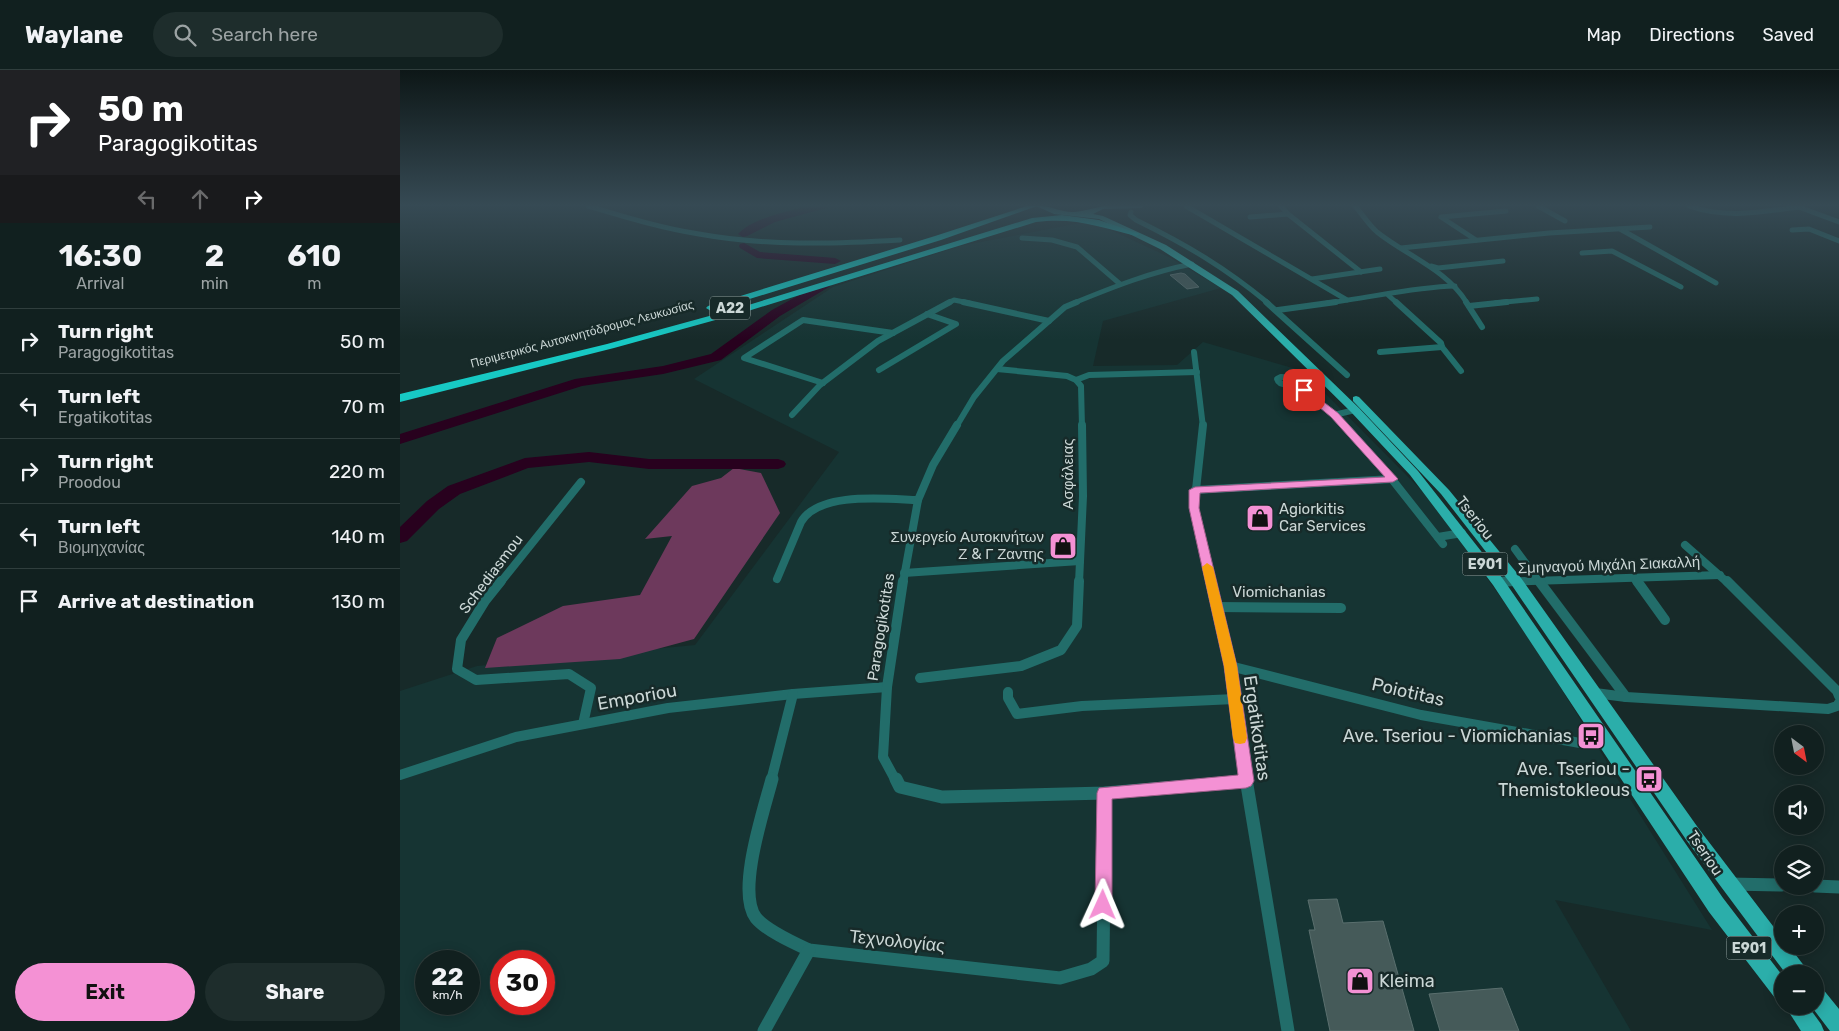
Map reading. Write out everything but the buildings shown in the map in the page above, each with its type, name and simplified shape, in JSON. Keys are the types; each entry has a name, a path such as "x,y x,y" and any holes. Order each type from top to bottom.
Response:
{"highway":[{"name":"Περιμετρικός Αυτοκινητόδρομος Λευκωσίας","path":"400,390 679,318 896,251"},
{"name":"Περιμετρικός Αυτοκινητόδρομος Λευκωσίας","path":"400,397 631,337 914,251"},
{"path":"400,397 610,346 745,309 934,251"}],"main road":[{"name":"Tseriou","path":"1168,251 1188,261 1235,293 1355,410 1414,473 1498,582 1716,904 1774,980"},
{"name":"Tseriou","path":"1179,251 1204,264 1258,305 1393,436 1456,505 1516,581 1728,884 1791,965"},
{"path":"1824,1007 1839,1026"},
{"path":"1802,1015 1814,1031"}],"street":[{"path":"1080,251 1120,284"},
{"path":"1197,251 1238,278 1278,310 1347,375"},
{"path":"1262,251 1346,300"},
{"path":"1335,251 1362,272"},
{"path":"1406,251 1431,266 1455,286 1469,306 1470,313 1482,327"},
{"path":"1582,253 1604,251"},
{"path":"1614,251 1681,287"},
{"path":"1659,251 1716,283"},
{"path":"1166,269 1188,261"},
{"name":"Paragogikotitas","path":"1188,261 1120,284 1065,307 1003,361 974,397 933,465 918,500 904,573 887,687 883,757 900,787 942,797 1105,793 1246,781"},
{"path":"1431,266 1438,268 1503,261"},
{"path":"1312,280 1380,269"},
{"path":"1278,310 1388,295 1426,287 1455,286"},
{"path":"1388,295 1441,343 1442,347 1461,371"},
{"path":"1469,306 1537,299"},
{"path":"792,415 823,383 878,341 954,300 1049,320"},
{"path":"879,370 956,324 928,314"},
{"path":"823,383 744,358 803,320 894,333"},
{"path":"1380,352 1442,347"},
{"name":"Ergatikotitas","path":"1194,352 1204,425 1194,508 1230,666 1246,781 1288,1031"},
{"path":"997,369 1067,376 1076,380 1089,375 1197,372"},
{"name":"Ασφάλειας","path":"920,678 1021,666 1061,650 1077,626 1083,496 1081,386 1076,380"},
{"path":"1294,384 1334,415 1393,479 1443,544"},
{"path":"1334,415 1355,410"},
{"path":"1195,490 1393,479"},
{"name":"Schediasmou","path":"581,482 485,601 462,640 457,669 476,680 569,674 591,688 583,724"},
{"path":"777,579 806,514 818,505 833,501 918,500"},
{"path":"1438,537 1462,533"},
{"path":"1685,545 1720,575 1837,691 1839,696"},
{"path":"1515,549 1626,697"},
{"path":"904,573 1080,561"},
{"name":"Σμηναγού Μιχάλη Σιακαλλή","path":"1498,582 1720,575"},
{"path":"1635,578 1665,620"},
{"name":"Viomichanias","path":"1217,607 1342,608"},
{"name":"Poiotitas","path":"1230,666 1421,715 1580,743"},
{"name":"Emporiou","path":"400,775 516,737 668,708 793,694 887,687"},
{"path":"1008,692 1008,698 1017,714 1082,706 1235,699"},
{"path":"1595,693 1626,697 1828,709 1837,706 1839,703"},
{"name":"Τεχνολογίας","path":"793,694 751,863 749,895 756,918 781,937 809,950 1060,978 1091,969 1103,960 1105,793"},
{"path":"1728,884 1774,885"},
{"path":"1824,886 1839,886"},
{"path":"764,1031 809,950"}],"shaded area":[{"path":"945,251 1156,251 1169,257 1221,288 1103,321 1093,366 1177,365 1203,342 1303,371 1430,499 1527,634 1712,930 1555,900 1631,1031 400,1031 400,691 477,666 695,645 839,452 694,379 833,287"},
{"path":"734,468 761,473 780,513 694,639 620,659 485,668 497,638 563,606 640,595 672,536 645,539 692,486 721,478"}],"waterway":[{"path":"751,251 757,255 835,261"},
{"path":"400,439 580,382 663,370 716,357 776,313 825,285"},
{"path":"400,537 433,505 454,490 525,463 589,457 649,464 778,464"}],"slow traffic":[{"path":"1207,567 1230,666 1240,738"}],"place":[{"name":"Agiorkitis Car Services","path":"1260,518"},
{"name":"Συνεργείο Αυτοκινήτων Ζ & Γ Ζαντης","path":"1063,546"},
{"name":"Ave. Tseriou - Viomichanias","path":"1591,736"},
{"name":"Ave. Tseriou - Themistokleous","path":"1649,779"},
{"name":"Kleima","path":"1360,981"}],"route":[{"path":"1103,905 1105,793 1246,781 1230,666 1194,508 1195,490 1393,479 1334,415 1304,390"}]}
